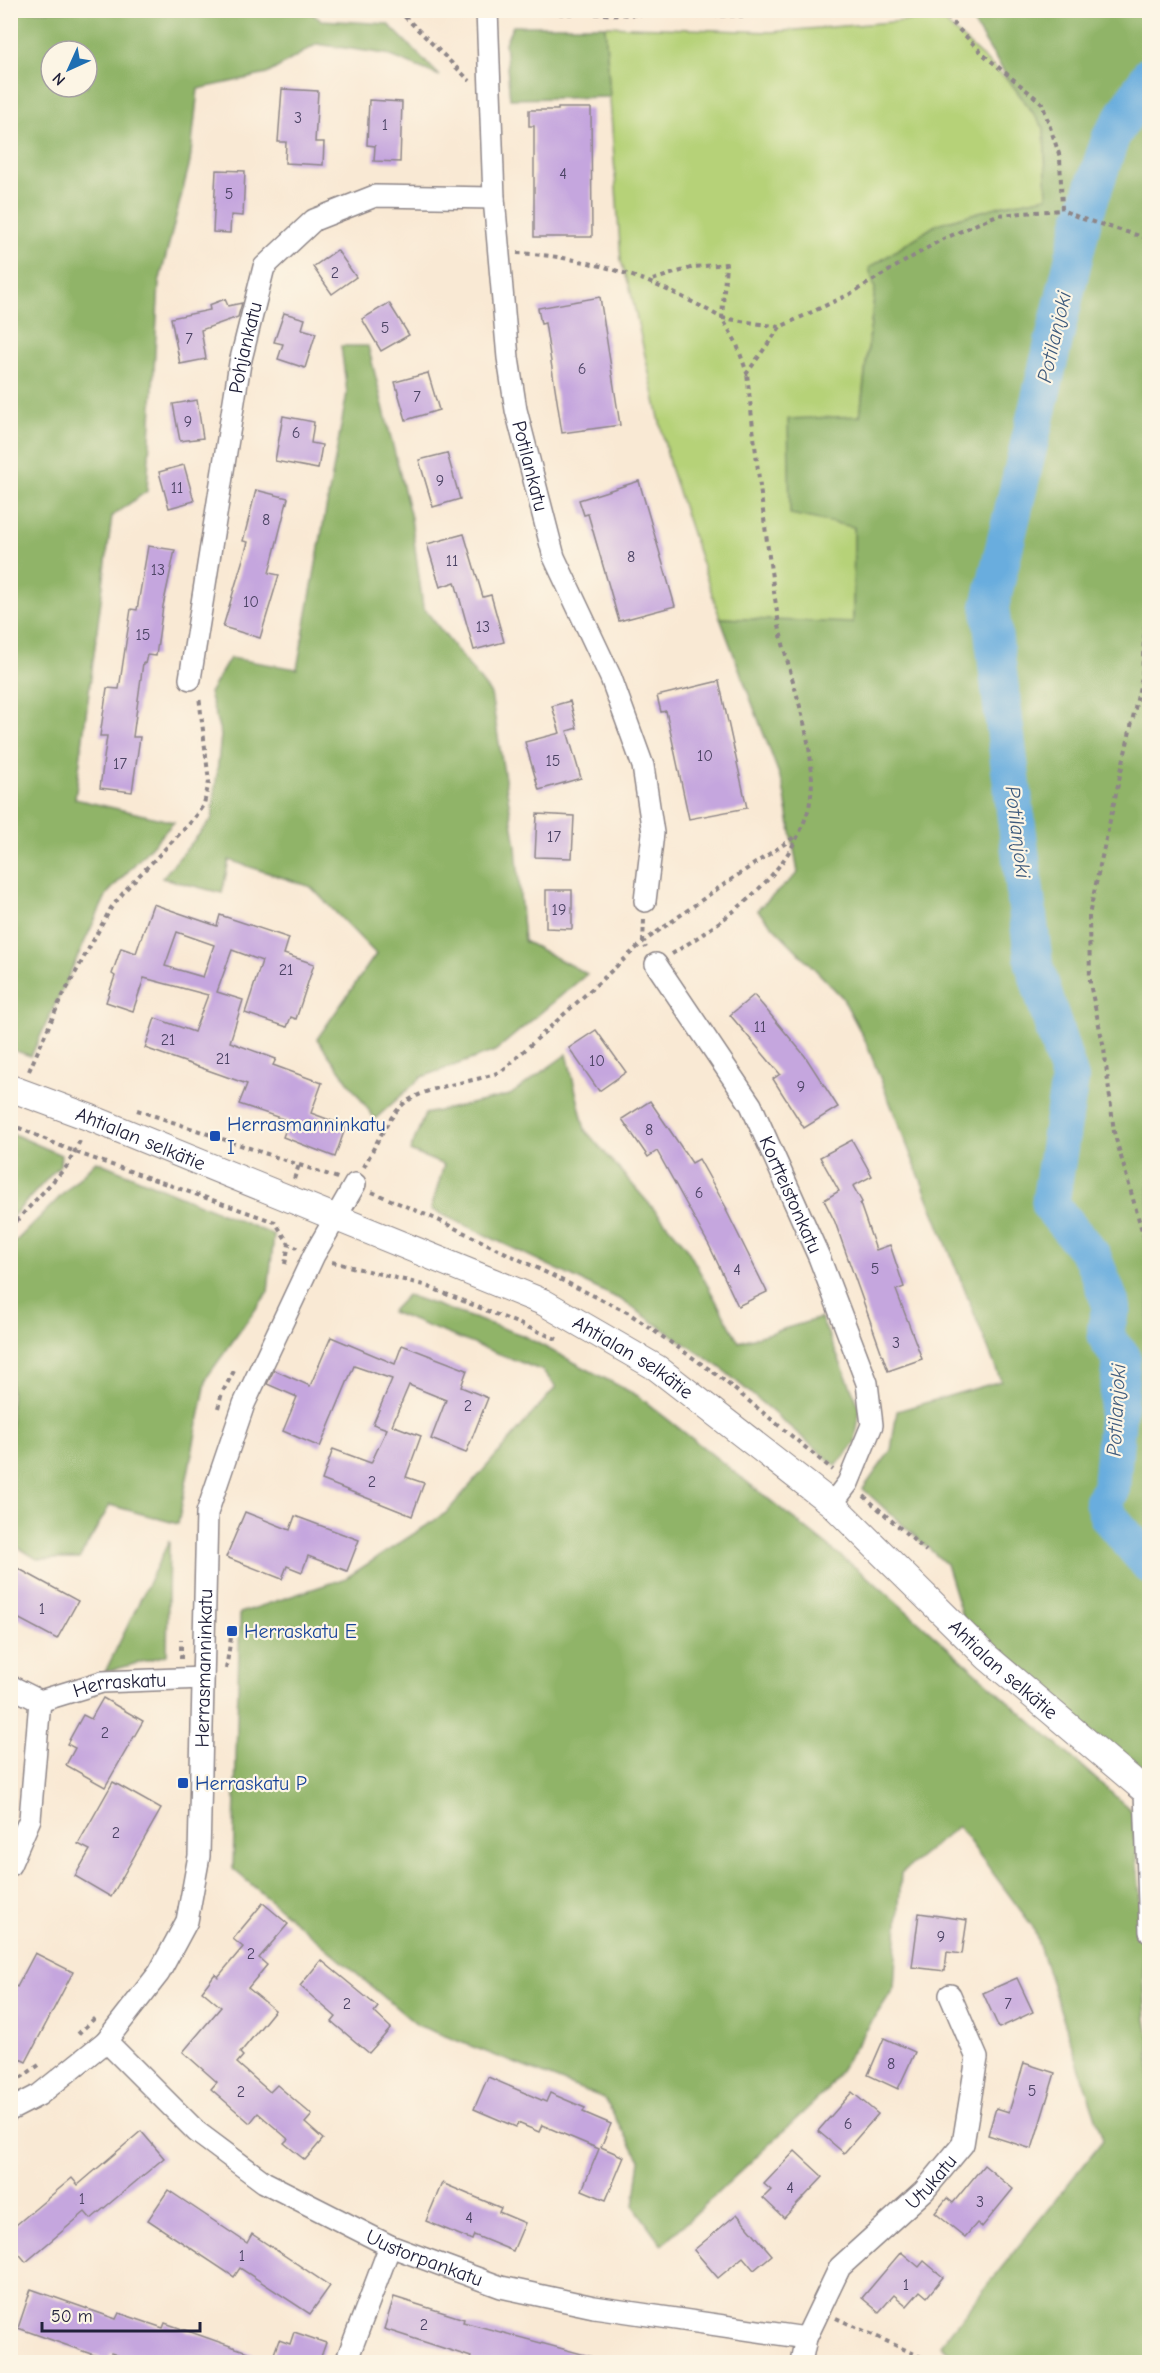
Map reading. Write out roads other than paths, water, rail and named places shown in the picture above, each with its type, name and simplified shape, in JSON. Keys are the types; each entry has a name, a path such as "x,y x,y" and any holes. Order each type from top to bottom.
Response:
{"street":[{"name":"Potilankatu","path":"487,12 494,198 508,358 516,410 554,557 611,678 643,766 652,833 645,901"},
{"name":"Pohjankatu","path":"190,679 240,363 264,267 314,220 375,196 494,198"},
{"name":"Kortteistonkatu","path":"656,964 751,1105 819,1257 867,1383 872,1425 848,1483 832,1504"},
{"name":"Ahtialan selkätie","path":"20,1075 91,1118 543,1302 647,1362 752,1440 832,1504 987,1657 1147,1794"},
{"name":"Herrasmanninkatu","path":"10,2110 39,2095 106,2041 159,1973 188,1921 199,1856 207,1513 244,1404 314,1255 355,1184"},
{"name":"Herraskatu","path":"40,1701 102,1682 203,1678"},
{"path":"10,1686 40,1701 30,1819 10,1865"},
{"path":"1147,1794 1149,1932"},
{"name":"Utukatu","path":"801,2362 806,2338 840,2267 924,2191 963,2144 977,2058 950,1995"},
{"name":"Uustorpankatu","path":"106,2041 197,2132 264,2182 390,2246 501,2287 594,2307 806,2338"},
{"path":"345,2362 390,2246"}],"waterway":[{"name":"Potilanjoki","path":"1150,75 1111,137 1083,219 990,607 1034,964 1070,1079 1050,1205 1092,1256 1112,1307 1106,1334 1111,1345 1122,1357 1111,1489 1103,1501 1108,1516 1150,1565"}],"place":[{"name":"Herrasmanninkatu I","path":"215,1136"},
{"name":"Herraskatu E","path":"232,1631"},
{"name":"Herraskatu P","path":"183,1783"}]}
